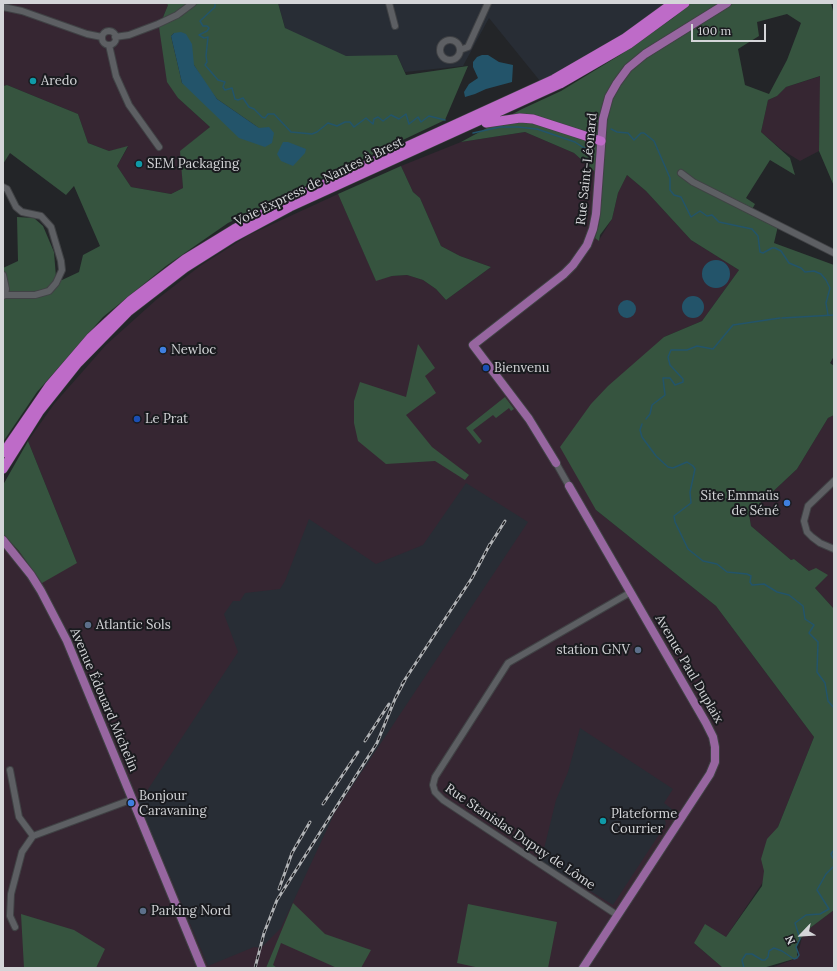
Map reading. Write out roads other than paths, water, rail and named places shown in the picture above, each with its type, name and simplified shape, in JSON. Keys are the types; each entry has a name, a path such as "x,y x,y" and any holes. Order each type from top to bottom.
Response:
{"highway":[{"name":"Voie Express de Nantes à Brest","path":"3,453 49,386 91,337 136,295 185,259 234,229 287,200 554,79 625,38 673,3"},
{"name":"Voie Express de Nantes à Brest","path":"3,469 39,412 78,363 128,312 170,279 228,241 290,208 542,93 588,69 647,32 685,3"},
{"path":"477,123 520,118 533,119 601,141"}],"main road":[{"name":"Rue Saint-Léonard","path":"556,463 529,419 473,345 564,274 581,256 593,229 596,214 603,119 609,97 628,68 645,54 727,3"},
{"name":"Avenue Paul Duplaix","path":"570,486 711,731 716,755 710,774 583,968"},
{"name":"Avenue Édouard Michelin","path":"3,540 31,576 52,609 75,659 202,968"}],"street":[{"path":"116,37 129,35 158,24 177,15 193,3"},
{"path":"389,3 395,26"},
{"path":"460,50 468,47 488,3"},
{"path":"3,7 23,11 87,34 102,37"},
{"path":"102,37 106,32 110,31 116,37"},
{"path":"102,37 104,42 109,45 116,76 129,105 159,147"},
{"path":"109,45 114,42 116,37"},
{"path":"681,174 693,182 834,253"},
{"path":"3,187 7,189 16,206 22,212 33,213 41,216 51,227 61,261 62,270 56,283 49,291 35,295 4,295 6,289 3,275"},
{"name":"Avenue Paul Duplaix","path":"556,463 570,486"},
{"path":"834,481 808,506 804,518 805,526 812,537 820,543 834,549"},
{"name":"Rue Stanislas Dupuy de Lôme","path":"617,916 442,800 435,792 433,785 435,777 508,663 631,592"},
{"path":"10,770 19,817 33,836"},
{"path":"15,927 10,916 11,894 23,851 33,836 133,799"}],"water":[{"path":"181,32 186,34 192,44 194,65 217,99 259,128 269,127 274,133 272,143 265,147 239,138 182,83 171,36 174,33"},
{"path":"488,55 499,62 513,65 512,82 486,89 465,97 464,92 469,84 478,78 473,67 473,62 477,57"},
{"path":"283,142 288,142 306,149 305,153 293,166 281,161 277,154"},
{"path":"716,260 726,264 730,274 726,284 716,288 706,284 702,274 706,264"},
{"path":"693,296 701,299 704,307 701,315 693,318 685,315 682,307 685,299"},
{"path":"627,300 633,303 636,309 633,315 627,318 621,315 618,309 621,303"}],"waterway":[{"path":"208,3 214,3"},
{"path":"215,3 215,7 200,21 203,26 207,26 209,28 207,31 199,35 204,38 208,37 206,56 207,62 205,65 218,80 225,82 223,87 225,90 232,88 235,99 238,100 243,98 249,107 254,109 262,117 265,118 268,114 274,114 291,132 312,134 328,123 337,126 345,122 350,122 354,127 366,118 373,124 374,119 378,117 383,121 391,115 399,119 406,114 409,124 418,117 421,122 429,116 445,120"},
{"path":"473,133 500,127 537,129 575,142 584,148 592,149"},
{"path":"611,129 617,132 628,133 634,140 641,133 644,133 654,141 670,178 670,190 674,195 681,197 691,217 700,211 707,216 712,215 719,222 752,229 758,236 760,252 763,253 775,248 781,251 789,263 801,268 805,272 814,271 821,274 830,288 826,303 828,315"},
{"path":"782,318 834,315"},
{"path":"646,419 650,414 652,405 665,395 663,378 670,378 675,385 683,382 683,379 670,365 668,357 671,350 687,350 697,346 713,349 733,325 780,318"},
{"path":"642,424 640,430 642,437 656,456 668,467 673,468 687,462 695,469 690,492 691,503 674,516 675,522 688,549 703,561 717,564 727,572 747,574 751,576 750,582 752,585 764,584 777,592 789,595 803,606 805,619 814,625 809,633 818,642 817,672 825,683 828,701 834,708"},
{"path":"834,850 831,854 834,860"},
{"path":"744,968 742,960 746,954 752,954 762,960 765,960 768,957 769,951 774,948 782,951 794,959 797,958 799,955 796,947 800,939 795,923 806,915 820,914 829,909 817,890 826,874 834,866"}],"railway":[{"path":"488,548 505,521"},
{"path":"402,684 472,578 490,544"},
{"path":"255,968 264,933 277,900 377,743 395,699 405,680"},
{"path":"365,741 389,704"},
{"path":"323,804 358,752"},
{"path":"279,889 292,853 310,822"}],"place":[{"name":"Aredo","path":"33,81"},
{"name":"SEM Packaging","path":"139,164"},
{"name":"Newloc","path":"163,350"},
{"name":"Bienvenu","path":"486,368"},
{"name":"Le Prat","path":"137,419"},
{"name":"Site Emmaüs de Séné","path":"787,503"},
{"name":"Atlantic Sols","path":"88,625"},
{"name":"station GNV","path":"638,650"},
{"name":"Bonjour Caravaning","path":"131,803"},
{"name":"Plateforme Courrier","path":"603,821"},
{"name":"Parking Nord","path":"143,911"}]}
